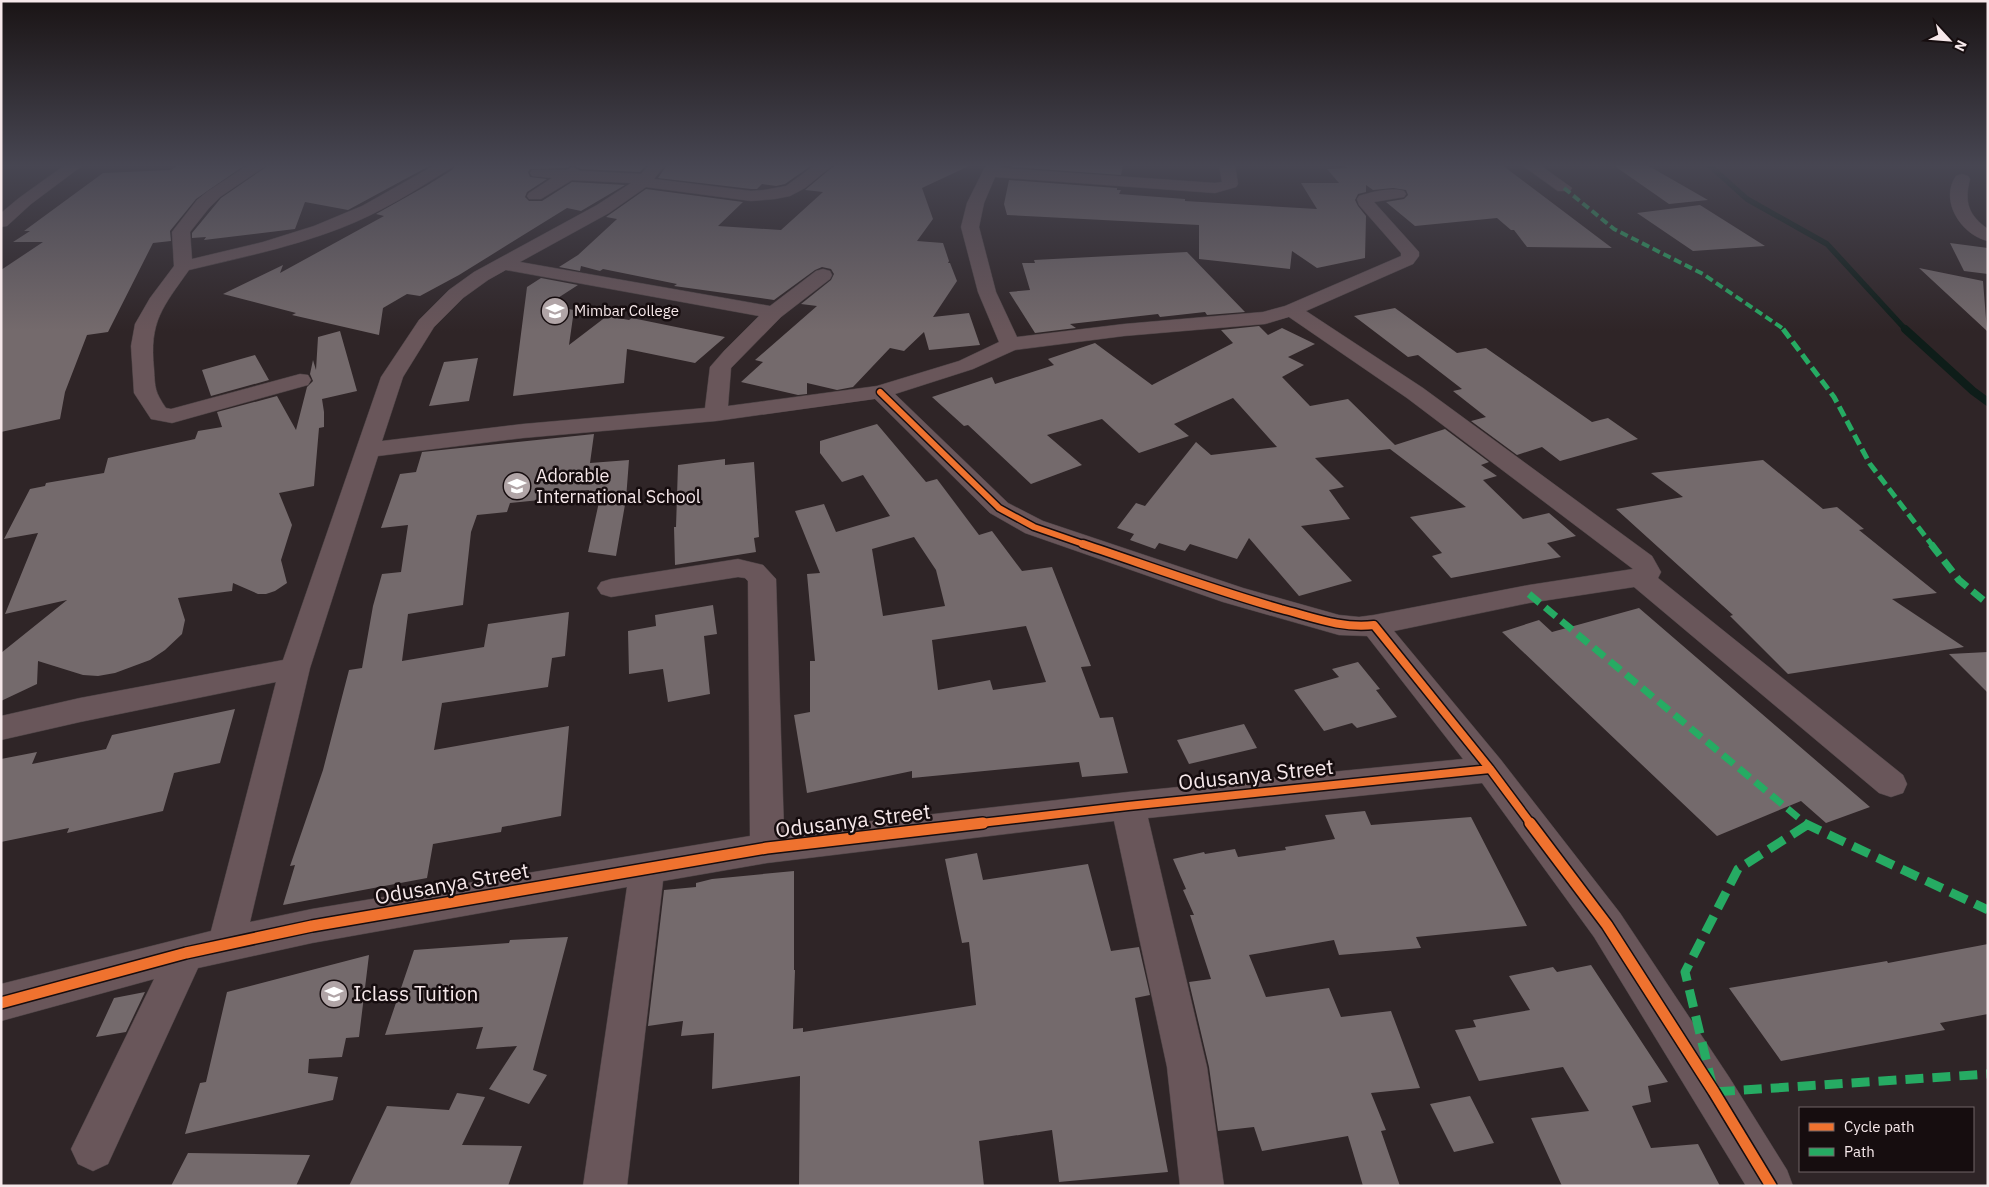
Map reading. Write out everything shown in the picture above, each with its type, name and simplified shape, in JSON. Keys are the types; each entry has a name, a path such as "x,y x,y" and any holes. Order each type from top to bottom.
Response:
{"street":[{"path":"190,220 181,232 183,266 160,298 145,324 141,346 145,393 155,410 166,416 181,415 300,380"},
{"path":"183,266 291,239 322,230 342,220"},
{"path":"226,944 295,668 392,377 426,324 456,294 481,276 581,220"},
{"path":"970,220 970,227 988,292 1010,344"},
{"path":"367,450 523,431 716,414 880,392 966,365 1010,344 1124,330 1266,318 1292,310 1407,260 1410,256 1406,247 1382,220"},
{"path":"1969,220 1974,228 1988,236"},
{"path":"503,264 774,313"},
{"path":"716,414 722,367 731,355 774,313 823,274"},
{"path":"880,392 999,508 1034,527 1233,595 1339,625 1359,627 1374,625 1529,594 1639,577 1648,572 1643,562 1415,393 1292,310"},
{"path":"610,588 738,568 754,570 762,579 767,848"},
{"path":"1639,577 1891,784"},
{"path":"1374,625 1490,769 1607,925 1714,1092 1771,1186"},
{"path":"1,728 80,710 295,668"},
{"name":"Odusanya Street","path":"1,1003 186,953 312,926 767,848 1128,806 1490,769"},
{"path":"1128,806 1187,1067 1202,1186"},
{"path":"604,1186 647,868"},
{"path":"93,1149 186,953"}],"building":[{"path":"38,220 179,220 170,231 171,241 153,243 108,332 87,335 65,392 60,419 1,432 1,270 43,242 13,242 30,231 24,231"},
{"path":"202,220 298,220 295,229 204,240 206,237 192,238 192,233"},
{"path":"376,220 547,220 459,275 420,296 407,294 383,308 379,335 292,315 296,313 223,294 283,265 280,273"},
{"path":"615,220 724,220 718,226 781,230 792,220 932,220 917,241 943,243 948,263 950,263 957,281 933,317 969,313 980,345 929,350 924,332 904,351 890,348 853,387 837,390 807,383 807,394 798,395 741,382 763,362 755,360 817,306 801,304 831,280 834,274 831,269 822,267 815,270 774,300 674,286 677,284 603,269 600,271 581,266 580,271 559,267 578,255"},
{"path":"1111,220 1366,220 1365,258 1317,268 1292,251 1290,269 1199,259 1199,225"},
{"path":"1408,220 1472,220 1415,226"},
{"path":"1500,220 1575,220 1612,248 1527,247 1514,230 1511,230"},
{"path":"1648,220 1724,220 1765,246 1693,251"},
{"path":"1950,243 1988,248 1988,274 1964,271"},
{"path":"1187,252 1245,312 1207,315 1205,312 1160,317 1158,314 1070,324 1076,328 1035,333 1009,292 1030,290 1022,263 1035,263 1034,260"},
{"path":"1919,268 1983,281 1987,331"},
{"path":"541,278 578,285 547,305 574,310 569,345 607,316 629,320 632,318 725,337 695,363 627,349 624,383 513,396 527,287"},
{"path":"1395,308 1457,353 1486,348 1592,422 1608,418 1638,439 1560,461 1542,447 1517,455 1471,421 1486,417 1453,391 1462,389 1418,355 1408,357 1354,316"},
{"path":"1259,326 1268,335 1282,328 1315,344 1288,357 1304,365 1282,377 1310,406 1348,399 1395,445 1445,429 1489,462 1481,465 1497,476 1483,480 1523,519 1549,513 1576,536 1547,543 1561,557 1451,578 1432,556 1442,553 1410,517 1466,507 1390,449 1315,458 1344,487 1329,490 1350,519 1301,526 1352,581 1299,596 1249,538 1237,559 1190,544 1185,551 1159,543 1155,549 1130,540 1134,534 1117,528 1136,503 1145,506 1196,442 1211,455 1277,447 1233,398 1174,424 1189,436 1139,453 1102,419 1047,435 1082,465 1031,484 968,425 964,426 932,397 992,377 995,384 1054,365 1048,359 1095,343 1152,385 1233,343 1221,330"},
{"path":"340,331 357,391 322,399 324,427 319,428 314,486 279,493 292,525 281,560 287,583 275,591 266,594 258,594 233,583 232,591 178,598 185,620 182,634 165,650 150,660 115,673 98,676 83,675 38,661 37,684 1,701 1,653 67,600 5,614 38,533 4,539 30,489 45,486 46,483 104,473 108,458 195,439 198,431 222,427 217,412 277,396 296,430 307,387 313,381 310,374 313,360 316,370 318,337"},
{"path":"255,355 269,380 211,396 202,370"},
{"path":"478,358 469,401 429,406 444,362"},
{"path":"877,424 926,482 937,479 979,535 992,531 1022,571 1052,567 1091,666 1081,667 1100,718 1113,717 1128,773 1082,777 1079,762 912,778 912,771 807,793 794,715 810,712 810,661 815,661 807,574 820,573 795,511 824,504 836,532 890,516 863,475 842,482 820,453 820,441","holes":["914,537 936,570 945,606 883,616 872,549","1026,626 1046,682 993,690 990,680 938,690 932,640"]},
{"path":"594,434 590,463 629,460 626,499 616,556 588,552 599,502 587,503 589,490 541,494 540,500 510,503 507,512 477,515 471,532 463,605 408,614 402,661 484,647 488,624 569,612 565,656 552,658 548,687 442,703 434,750 569,726 561,816 502,827 501,832 433,844 427,878 283,905 295,865 290,866 323,770 349,670 362,668 373,606 382,574 401,572 408,525 381,528 400,474 416,472 422,452"},
{"path":"725,459 725,465 754,462 759,537 754,538 756,552 675,565 674,527 676,527 678,465"},
{"path":"1763,460 1823,509 1837,507 1864,529 1859,530 1937,593 1892,599 1964,647 1788,674 1730,616 1733,615 1616,509 1683,497 1651,473"},
{"path":"713,605 717,634 704,636 710,694 668,702 663,669 629,674 628,631 656,626 655,615"},
{"path":"1639,608 1870,807 1826,823 1801,801 1717,836 1502,632 1539,620 1552,632"},
{"path":"1988,652 1988,693 1949,654"},
{"path":"1358,662 1380,689 1376,690 1397,717 1357,728 1352,723 1324,731 1294,690 1339,677 1332,669"},
{"path":"235,709 220,763 174,773 163,811 67,833 69,828 1,842 1,759 37,752 32,764 106,749 112,735"},
{"path":"1244,724 1257,748 1189,764 1177,740"},
{"path":"1365,811 1371,825 1471,817 1527,926 1416,937 1421,948 1339,955 1334,940 1249,955 1266,997 1329,988 1341,1017 1391,1011 1420,1088 1371,1093 1386,1130 1381,1131 1400,1186 1363,1186 1348,1136 1262,1151 1254,1127 1218,1131 1209,1067 1189,982 1211,979 1190,915 1194,915 1183,890 1186,889 1173,859 1204,852 1205,854 1235,849 1238,857 1286,850 1285,847 1335,839 1325,815"},
{"path":"977,853 983,880 1088,864 1111,951 1139,947 1150,995 1135,998 1168,1172 1059,1182 1052,1130 979,1141 984,1186 799,1186 800,1076 712,1089 714,1033 681,1036 683,1021 648,1026 664,890 696,887 696,883 712,879 794,871 795,970 793,1029 803,1028 803,1032 976,1005 969,942 962,943 945,859"},
{"path":"568,937 533,1070 547,1075 529,1104 489,1089 517,1046 476,1049 483,1027 385,1035 414,950 509,943 510,940"},
{"path":"1988,944 1988,1014 1940,1023 1945,1030 1781,1061 1729,988 1887,961 1888,963"},
{"path":"369,955 359,1037 346,1038 342,1057 309,1059 308,1073 338,1077 333,1100 185,1134 200,1083 206,1082 227,992"},
{"path":"1591,965 1668,1082 1648,1086 1651,1102 1632,1106 1651,1148 1698,1144 1720,1186 1562,1186 1531,1118 1589,1111 1563,1067 1479,1081 1455,1030 1476,1027 1473,1020 1530,1010 1509,976 1553,967 1557,972"},
{"path":"145,992 126,1032 96,1037 114,998"},
{"path":"457,1093 485,1097 462,1145 522,1146 508,1186 349,1186 387,1106 449,1110"},
{"path":"1470,1096 1494,1143 1454,1152 1430,1104"},
{"path":"188,1153 310,1155 296,1186 171,1186"}],"waterway":[{"path":"1785,220 1827,244 1906,329"},
{"path":"1906,329 1973,391 1988,402"}],"marked path":[{"path":"1604,220 1614,229 1703,274 1786,331 1834,397 1870,464 1959,580 1988,604"},
{"path":"1529,594 1807,825 1988,910"},
{"path":"1807,825 1738,869 1685,972 1714,1092 1988,1074"}],"cycle path":[{"path":"880,392 999,508 1034,527 1233,595 1339,625 1359,627 1374,625 1490,769 1607,925 1714,1092 1771,1186"},
{"path":"1,1003 186,953 312,926 767,848 1128,806 1490,769"}],"place":[{"name":"Mimbar College","path":"555,311"},
{"name":"Adorable International School","path":"517,486"},
{"name":"Iclass Tuition","path":"334,994"}]}
